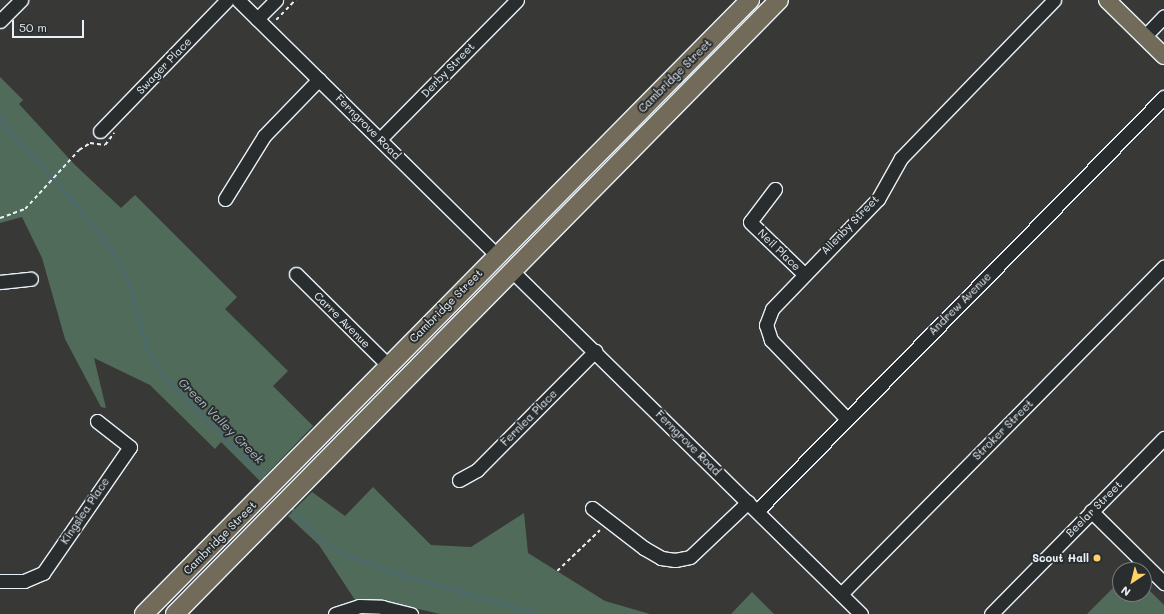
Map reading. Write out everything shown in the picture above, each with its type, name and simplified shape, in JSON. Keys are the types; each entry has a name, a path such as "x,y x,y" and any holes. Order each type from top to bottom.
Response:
{"highway":[{"name":"Cambridge Street","path":"144,614 280,478 388,365 750,0"},
{"name":"Cambridge Street","path":"175,614 779,0"}],"main road":[{"path":"1107,0 1164,56"}],"street":[{"path":"0,21 21,0"},
{"name":"Swager Place","path":"100,131 227,0"},
{"name":"Ferngrove Road","path":"238,0 497,255"},
{"path":"258,19 276,0"},
{"name":"Derby Street","path":"380,139 517,0"},
{"name":"Allenby Street","path":"847,419 781,354 766,325 772,308 803,273 878,198 901,158 1054,0"},
{"path":"1144,37 1164,16"},
{"path":"225,199 264,136 318,79"},
{"name":"Andrew Avenue","path":"592,508 609,522 655,554 675,560 690,557 752,507 847,419 1164,97"},
{"name":"Neil Place","path":"774,189 750,222 803,273"},
{"name":"Stroker Street","path":"841,594 1164,267"},
{"name":"Ferngrove Road","path":"513,272 861,614"},
{"name":"Carre Avenue","path":"296,274 388,365"},
{"path":"0,282 31,279"},
{"name":"Fernlea Place","path":"459,480 477,470 595,351"},
{"name":"Kingslea Place","path":"0,581 24,581 43,573 130,447 97,421"},
{"name":"Beelar Street","path":"990,614 1164,438"},
{"path":"1091,511 1164,583"},
{"path":"336,614 359,606 382,607 411,614"}],"path":[{"path":"273,22 295,0"},
{"path":"0,218 25,209 74,155"},
{"path":"557,571 609,522"}],"green space":[{"path":"0,77 23,100 19,104 75,165 121,208 135,195 237,297 225,309 288,371 273,386 313,426 260,481 221,442 215,449 150,385 94,358 106,408 101,407 65,339 42,258 22,217 0,223"},
{"path":"373,487 431,545 471,547 524,513 528,553 605,601 650,614 440,614 375,599 355,600 319,545 288,516 312,492 345,516"},
{"path":"1112,589 1112,602 1152,602 1152,593 1164,605 1164,614 1087,614"},
{"path":"752,592 774,614 731,614"}],"waterway":[{"name":"Green Valley Creek","path":"0,116 5,127 68,195 110,248 128,280 147,351 163,376 266,480"},
{"name":"Green Valley Creek","path":"289,505 312,532 341,553 389,571 539,614"}],"place":[{"name":"Scout Hall","path":"1097,558"}]}
